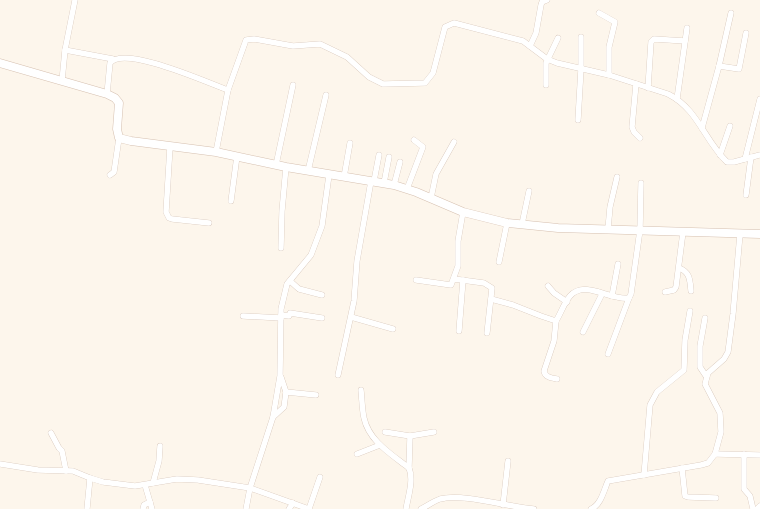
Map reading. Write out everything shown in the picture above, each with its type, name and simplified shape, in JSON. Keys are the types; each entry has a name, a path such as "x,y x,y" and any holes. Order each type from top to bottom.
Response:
{"street":[{"path":"62,81 65,50 75,0"},
{"path":"530,46 536,33 542,2 547,0"},
{"path":"599,13 615,22 609,47 609,75"},
{"path":"702,128 732,13"},
{"path":"216,152 228,90 246,40 254,39 293,46 320,44 347,57 369,77 382,84 425,83 432,73 445,27 454,23 523,41 547,59 557,63 609,75 668,94 677,98 690,110 720,155 727,162 734,162 760,155"},
{"path":"677,98 687,28"},
{"path":"719,66 739,68 746,33"},
{"path":"578,120 581,37"},
{"path":"546,85 547,59 558,38"},
{"path":"648,88 651,42 654,39 685,41"},
{"path":"65,50 113,59 122,58 145,60 228,90"},
{"path":"107,94 110,63 113,59"},
{"path":"0,63 107,94 115,98 119,104 117,129 119,138 114,172 110,175"},
{"path":"636,84 632,127 634,132 640,138"},
{"path":"276,165 293,85"},
{"path":"308,171 326,95"},
{"path":"746,194 748,158 760,99"},
{"path":"720,155 730,126"},
{"path":"119,138 130,142 216,152 329,175 394,185 431,198 463,212 508,222 558,228 760,234"},
{"path":"407,189 423,148 414,140"},
{"path":"431,198 436,174 454,142"},
{"path":"344,177 350,143"},
{"path":"170,147 167,216 172,219 209,223"},
{"path":"338,375 355,294 356,261 372,181 379,155"},
{"path":"231,201 237,156"},
{"path":"384,183 389,157"},
{"path":"394,185 400,162"},
{"path":"281,248 282,211 286,167"},
{"path":"246,509 250,488 273,417 280,376 281,317 287,284 311,255 320,232 329,175"},
{"path":"608,229 610,207 617,177"},
{"path":"608,354 631,294 640,230 641,183"},
{"path":"522,224 529,191"},
{"path":"416,280 452,285 458,266 458,241 463,212"},
{"path":"499,262 508,222"},
{"path":"665,292 674,290 676,287 683,232"},
{"path":"594,508 599,501 608,481 701,465 708,463 715,454 721,432 720,413 705,384 706,376 724,359 728,352 740,234"},
{"path":"612,296 618,264"},
{"path":"679,268 685,270 690,278 692,291"},
{"path":"454,279 484,284 492,288 487,333"},
{"path":"459,331 463,280"},
{"path":"290,281 299,289 322,295"},
{"path":"548,286 554,293 567,302"},
{"path":"557,379 549,378 545,374 544,370 554,341 556,321 569,297 577,290 585,289 602,294 629,298"},
{"path":"583,332 602,294"},
{"path":"491,299 513,304 556,321"},
{"path":"644,475 650,405 657,392 684,370 685,340 690,311"},
{"path":"243,316 281,317 289,316 290,313 322,318"},
{"path":"351,317 393,329"},
{"path":"705,318 700,346 700,367 706,376"},
{"path":"273,417 284,407 286,392 280,376"},
{"path":"361,390 364,418 372,436 380,445 409,468"},
{"path":"286,392 316,395"},
{"path":"385,432 410,436 434,432"},
{"path":"51,433 62,451 66,471"},
{"path":"406,509 411,472 409,468 410,436"},
{"path":"357,454 380,445"},
{"path":"153,483 159,461 160,446"},
{"path":"715,454 760,455"},
{"path":"744,454 744,489 750,496 753,509"},
{"path":"503,504 508,461"},
{"path":"0,464 38,470 73,471 103,482 135,486 177,479 250,488 309,509 320,477"},
{"path":"682,468 685,496 688,498 716,498"},
{"path":"87,509 90,478"},
{"path":"145,484 152,509"},
{"path":"421,509 440,499 459,497 503,504 517,508 534,509"},
{"path":"143,509 144,505 150,502"},
{"path":"289,509 293,503"},
{"path":"757,509 760,506"}]}
